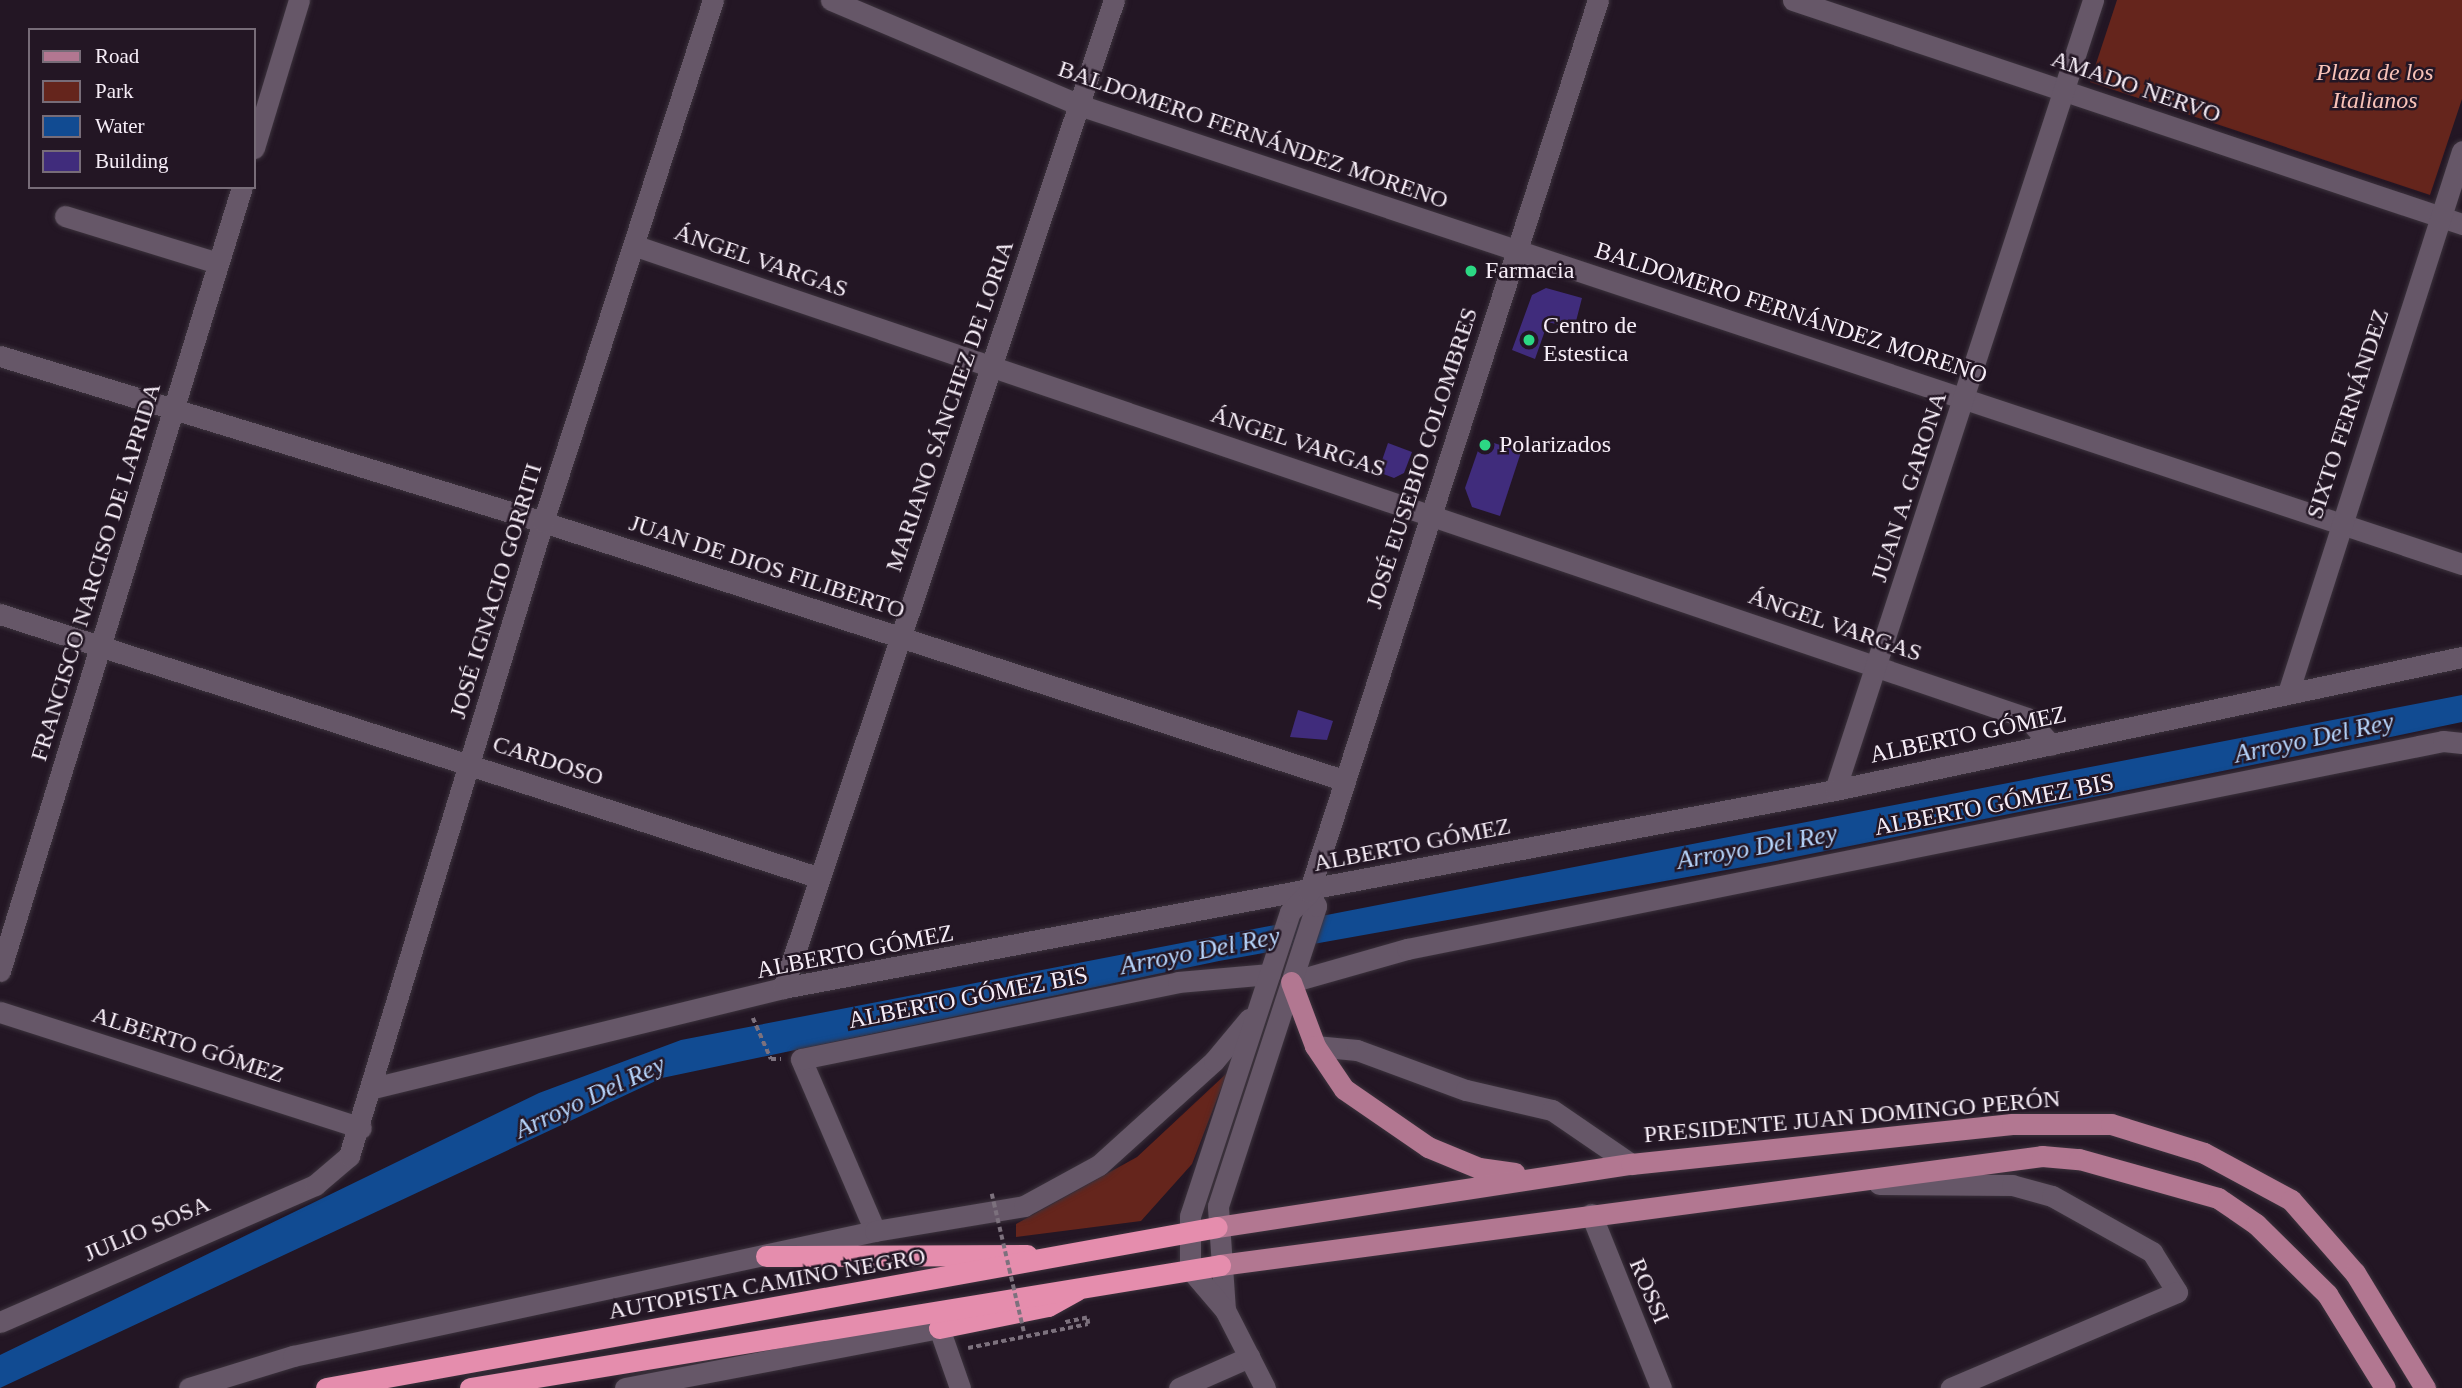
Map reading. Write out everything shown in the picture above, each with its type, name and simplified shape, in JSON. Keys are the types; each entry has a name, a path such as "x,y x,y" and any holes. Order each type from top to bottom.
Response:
{"highway":[{"name":"AUTOPISTA CAMINO NEGRO","path":"326,1388 1102,1252 1217,1227"},
{"path":"766,1256 1102,1252"},
{"path":"470,1388 1091,1282 1220,1265"},
{"path":"939,1328 1048,1306 1091,1282"}],"main road":[{"path":"1291,982 1315,1046 1344,1090 1416,1140 1479,1168 1541,1176"},
{"name":"PRESIDENTE JUAN DOMINGO PERÓN","path":"1217,1227 1631,1164 2012,1124 2111,1124 2157,1136 2251,1174 2317,1224 2425,1388"},
{"path":"1220,1265 1591,1213 2042,1156 2121,1167 2218,1198 2295,1256 2327,1294 2385,1388"}],"street":[{"path":"256,141 299,0"},
{"name":"JOSÉ IGNACIO GORRITI","path":"315,1185 349,1156 360,1128 543,522 636,246 713,0"},
{"name":"BALDOMERO FERNÁNDEZ MORENO","path":"831,0 1079,105 1515,252 1966,397 2462,564"},
{"name":"MARIANO SÁNCHEZ DE LORIA","path":"783,988 817,877 898,636 993,370 1114,0"},
{"name":"JOSÉ EUSEBIO COLOMBRES","path":"1225,1310 1217,1227 1222,1188 1298,959 1343,780 1434,514 1515,252 1598,0"},
{"name":"AMADO NERVO","path":"1793,0 2462,224"},
{"name":"JUAN A. GARONA","path":"1835,790 1878,668 2093,0"},
{"name":"SIXTO FERNÁNDEZ","path":"2288,693 2340,523 2462,151"},
{"name":"FRANCISCO NARCISO DE LAPRIDA","path":"0,971 103,646 241,189"},
{"path":"65,216 218,263"},
{"name":"ÁNGEL VARGAS","path":"636,246 993,370 1434,514 2027,718 2051,745"},
{"name":"JUAN DE DIOS FILIBERTO","path":"0,356 543,522 1343,780"},
{"name":"CARDOSO","path":"0,614 471,763 817,877"},
{"name":"ALBERTO GÓMEZ","path":"373,1088 783,988 1312,899 2462,657"},
{"name":"ALBERTO GÓMEZ BIS","path":"1291,982 1407,949 2442,741 2462,743"},
{"name":"JOSÉ EUSEBIO COLOMBRES","path":"1190,1269 1185,1236 1257,1010 1290,912 1312,899"},
{"name":"ALBERTO GÓMEZ BIS","path":"875,1231 801,1059 1178,982 1273,966"},
{"path":"189,1388 293,1356 875,1231 1013,1210 1099,1165 1214,1061 1257,1010"},
{"name":"ALBERTO GÓMEZ","path":"0,1012 360,1128"},
{"path":"1315,1046 1357,1050 1466,1090 1552,1110 1631,1164"},
{"path":"1821,1184 2031,1189 2152,1252 2176,1292 1951,1388"},
{"name":"JULIO SOSA","path":"0,1322 315,1185"},
{"name":"ROSSI","path":"1591,1213 1661,1388"},
{"path":"1190,1269 1225,1310 1265,1388"},
{"path":"625,1388 939,1328 943,1353 960,1388"},
{"path":"1179,1388 1249,1357"}],"path":[{"path":"753,1019 771,1059"},
{"path":"943,1353 1088,1324 1087,1318 1024,1332 992,1194"}],"green space":[{"name":"Plaza de los Italianos","path":"2117,0 2462,0 2462,99 2430,195 2090,82"},
{"path":"1227,1073 1192,1164 1141,1221 1016,1237 1016,1224 1137,1157"}],"water":[{"name":"Arroyo Del Rey","path":"2462,695 2462,722 1771,862 1219,961 662,1078 0,1388 0,1355 539,1093 681,1040"}],"building":[{"path":"1546,288 1582,298 1574,329 1548,322 1535,359 1512,350 1532,295"},
{"path":"1482,439 1521,452 1500,516 1472,507 1465,488"},
{"path":"1388,443 1412,452 1404,473 1394,478 1378,472"},
{"path":"1298,710 1333,721 1327,740 1290,737"}],"place":[{"name":"Farmacia","path":"1471,271"},
{"name":"Centro de Estestica","path":"1529,340"},
{"name":"Polarizados","path":"1485,445"}]}
